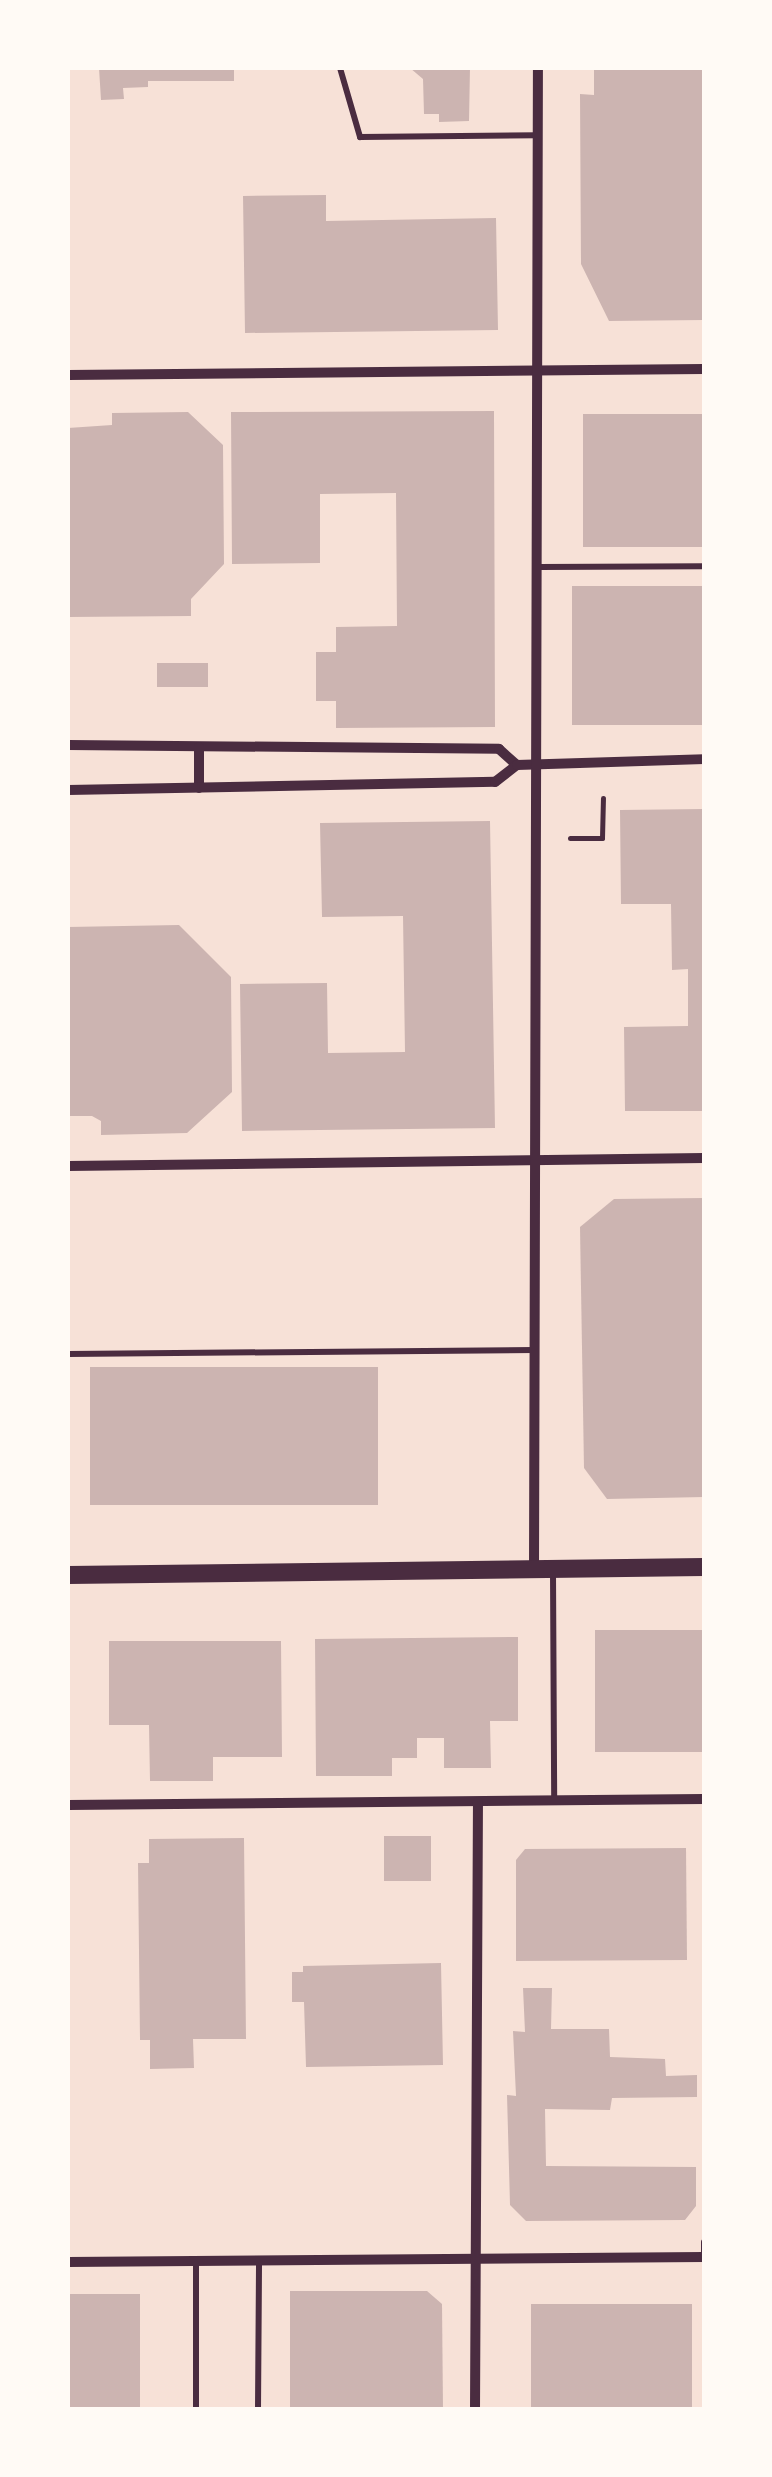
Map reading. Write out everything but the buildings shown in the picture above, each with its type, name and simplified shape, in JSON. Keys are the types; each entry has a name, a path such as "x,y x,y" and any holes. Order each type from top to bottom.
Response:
{"street":[{"path":"538,68 534,1350 543,1569"},
{"path":"68,374 704,368"},
{"path":"68,745 499,750 517,765"},
{"path":"199,746 199,788"},
{"path":"68,790 495,782 517,765 704,760"},
{"path":"68,1166 704,1158"},
{"path":"68,1575 704,1567"},
{"path":"68,1805 704,1799"},
{"path":"475,2410 478,1802"},
{"path":"68,2262 704,2258"}],"lane":[{"path":"340,68 360,137 538,135"},
{"path":"539,567 704,566"},
{"path":"68,1354 534,1350"},
{"path":"543,1569 554,1801"},
{"path":"704,2242 704,2258"},
{"path":"196,2262 196,2410"},
{"path":"258,2410 259,2262"}],"path":[{"path":"570,838 602,838 603,798"}]}
